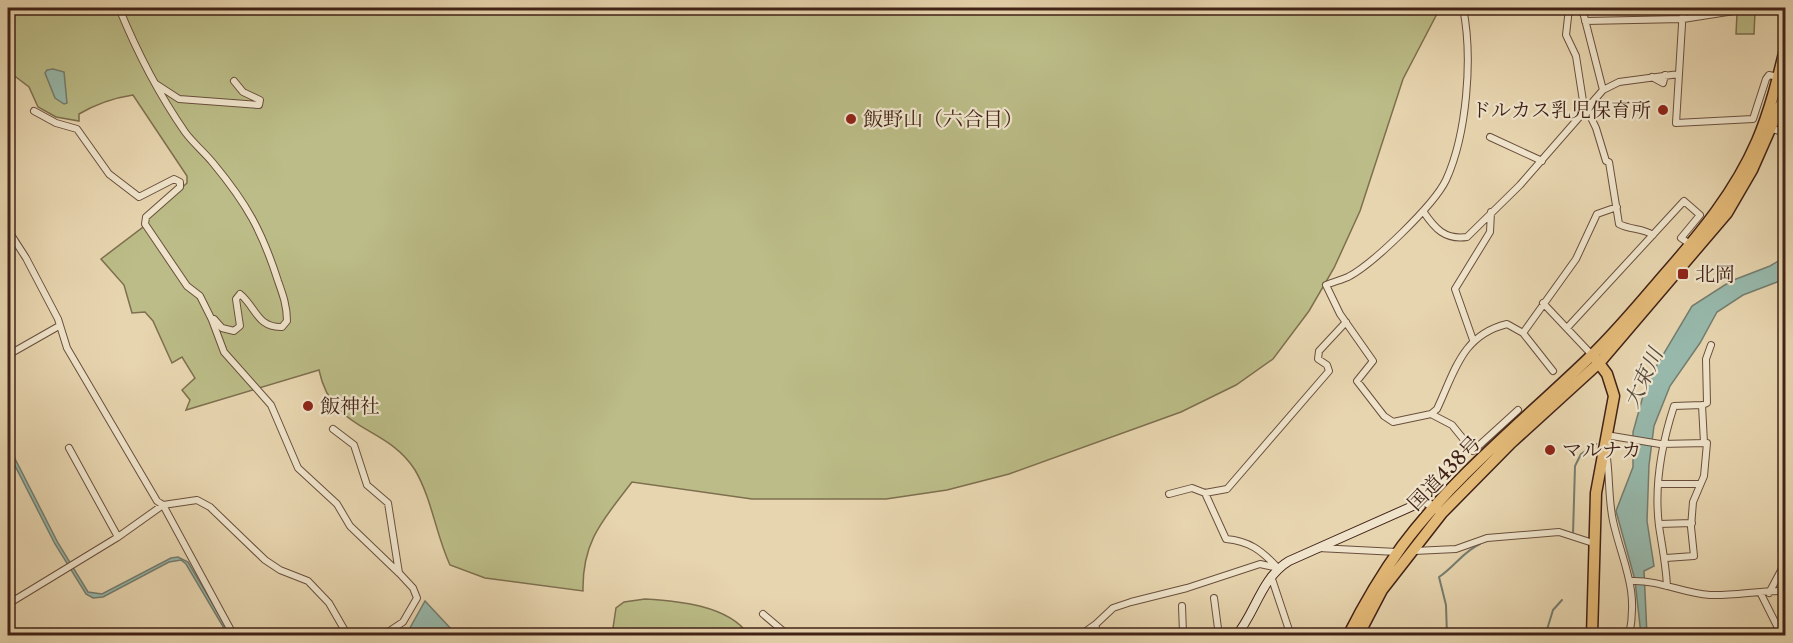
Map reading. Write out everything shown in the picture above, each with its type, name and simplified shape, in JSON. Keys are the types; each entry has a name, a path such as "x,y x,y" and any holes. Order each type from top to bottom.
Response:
{"highway":[{"name":"国道438号","path":"1596,358 1720,207 1768,128 1785,45"},
{"name":"国道438号","path":"1347,636 1374,585 1398,552 1504,436 1596,358 1727,213 1785,93"},
{"path":"1592,636 1596,493 1614,396 1610,381 1596,358"},
{"name":"国道438号","path":"1358,636 1382,590 1438,510"}],"street":[{"path":"119,8 152,82 187,135 211,160 251,213 263,236 287,307 287,321 282,327 272,327 257,318 247,300 240,294 236,299 235,308 240,326 234,331 222,328 217,320 212,320"},
{"path":"1463,8 1467,31 1467,79 1460,131 1445,181 1423,211 1360,267 1348,277 1326,285 1346,322 1373,361 1357,381 1384,416 1393,422 1431,414 1437,409 1473,340 1507,324 1523,333 1553,371"},
{"path":"1569,8 1566,35 1576,56 1580,86 1586,106 1606,161 1610,162 1619,224 1627,229 1647,231 1653,236"},
{"path":"1582,8 1603,90"},
{"path":"1683,8 1676,123 1753,119 1766,79 1769,75 1778,77"},
{"path":"1585,21 1683,19 1753,8"},
{"path":"1423,211 1439,231 1456,239 1467,237 1568,133 1586,106 1603,90 1619,82 1679,74"},
{"path":"152,82 178,99 259,105 260,100 243,92 234,81"},
{"path":"34,111 56,123 77,129 109,174 139,197 174,179 180,182 180,187 146,217 145,224 187,286 200,296 224,352 271,405 298,468 337,504 350,526 413,588 417,598 403,622 382,636"},
{"path":"1768,128 1785,133"},
{"path":"1490,138 1542,161"},
{"path":"1567,328 1684,201 1700,215 1681,238 1690,244"},
{"path":"1523,333 1576,259 1597,214 1617,207"},
{"path":"1473,340 1455,289 1490,232 1491,212"},
{"path":"8,230 26,258 58,319 67,348 109,424 157,501 162,505 234,636"},
{"path":"1543,303 1596,358"},
{"path":"1169,494 1192,488 1205,493 1227,489 1329,371 1327,365 1318,359 1319,351 1346,322"},
{"path":"8,355 59,326"},
{"path":"1667,586 1666,558 1659,524 1658,484 1662,445 1674,406 1707,403 1706,359 1711,345"},
{"path":"1666,558 1694,556 1693,502 1704,476 1707,443 1704,443 1702,405"},
{"path":"1431,414 1452,425 1473,450 1504,436 1518,410"},
{"path":"333,429 354,445 367,485 388,503 400,574"},
{"path":"1629,636 1633,617 1633,580 1614,522 1605,435 1662,445 1704,443"},
{"path":"69,448 118,537"},
{"path":"1658,484 1700,484"},
{"path":"1205,493 1226,539 1240,540 1254,546 1278,568"},
{"path":"8,604 118,537 162,505 197,500 210,507 265,560 280,570 308,581 329,603 348,636"},
{"path":"1236,636 1278,568 1317,548 1424,501 1438,510"},
{"path":"1659,524 1692,523"},
{"path":"1410,551 1456,549 1487,538 1560,532 1593,543"},
{"path":"1317,548 1398,552"},
{"path":"1769,593 1785,561"},
{"path":"1078,636 1096,624 1113,608 1187,588 1260,564 1278,568"},
{"path":"1271,576 1291,636"},
{"path":"1633,580 1649,580 1678,591 1710,595 1785,591"},
{"path":"1761,594 1782,636"},
{"path":"1214,598 1219,636"},
{"path":"1182,606 1184,633 1198,636"},
{"path":"763,614 789,636"},
{"path":"1095,636 1096,624"}],"green space":[{"path":"8,8 1440,8 1403,79 1360,211 1334,268 1309,311 1273,359 1236,385 1181,412 1009,474 947,490 886,499 752,499 632,482 603,520 590,545 586,558 583,591 485,578 450,565 426,493 415,470 390,444 347,417 335,406 319,370 186,410 190,400 182,390 195,378 182,357 172,363 153,321 145,312 132,313 124,285 101,259 147,224 148,219 187,183 187,176 133,95 92,107 79,114 79,121 56,117 38,107 29,87 8,71"},
{"path":"1755,12 1754,34 1736,34 1737,14"},
{"path":"645,599 702,606 729,617 749,635 617,635 613,628 616,608 624,602"}],"shaded area":[{"path":"53,69 64,72 67,103 64,104 55,98 45,73"},
{"path":"1785,257 1785,279 1743,295 1717,312 1700,343 1670,386 1654,426 1649,465 1647,521 1654,566 1644,571 1647,635 1641,635 1635,580 1616,511 1633,467 1633,432 1651,375 1692,306 1731,281 1770,266"},
{"path":"8,445 58,543 88,592 102,594 171,558 178,557 188,562 231,635 228,635 186,564 181,560 169,562 103,597 93,598 86,594 55,544 8,452"},
{"path":"425,601 453,631 486,635 406,635"}],"waterway":[{"path":"1573,534 1575,466 1581,454 1596,444"},
{"path":"1626,450 1635,451"},
{"path":"1447,636 1446,605 1439,577 1469,550 1480,544"},
{"path":"1545,636 1553,610 1562,600"}],"place":[{"name":"ドルカス乳児保育所","path":"1663,110"},
{"name":"飯野山（六合目）","path":"851,119"},
{"name":"北岡","path":"1683,274"},
{"name":"飯神社","path":"308,406"},
{"name":"マルナカ","path":"1550,450"}],"water label":[{"name":"大束川","path":"1643,378"}]}
